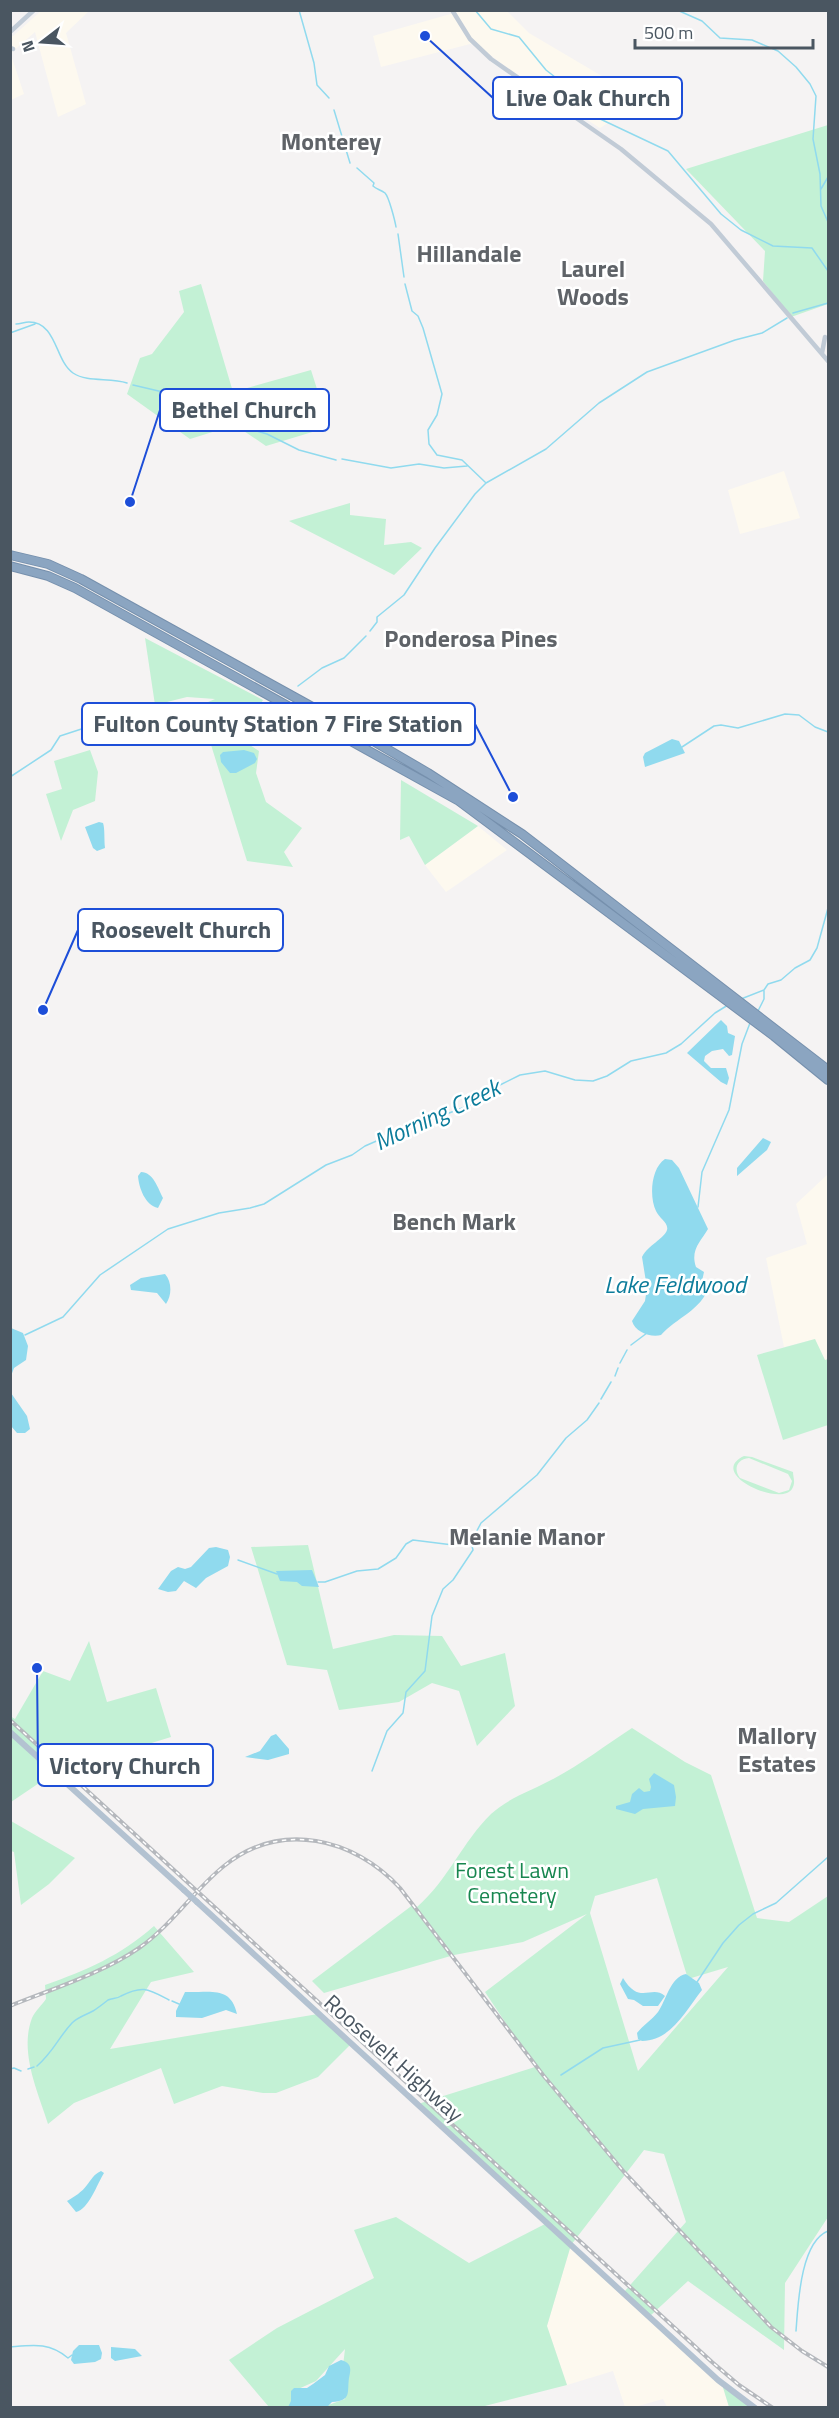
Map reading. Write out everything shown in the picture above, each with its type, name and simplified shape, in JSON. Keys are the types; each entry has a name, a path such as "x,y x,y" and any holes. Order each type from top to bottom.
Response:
{"highway":[{"path":"10,555 39,561 69,573 437,778 522,834 826,1068"},
{"path":"10,566 48,576 75,588 459,801 774,1036 828,1080"}],"main road":[{"path":"10,32 34,10"},
{"path":"452,10 464,31 491,59 621,149 709,222 828,361"},
{"path":"808,336 823,337 822,353"},
{"name":"Roosevelt Highway","path":"10,1732 717,2380 755,2408"}],"shaded area":[{"path":"41,11 89,11 66,33 86,104 58,117 35,32 11,53 10,36 13,36"},
{"path":"461,11 507,11 529,33 634,95 622,114 600,128 524,80 474,43 381,67 373,36"},
{"path":"11,55 24,94 10,100"},
{"path":"784,471 800,518 740,534 728,490"},
{"path":"478,826 507,850 446,892 425,865"},
{"path":"828,1174 828,1359 825,1361 815,1339 784,1347 766,1258 807,1244 796,1204"},
{"path":"571,2245 721,2381 729,2407 667,2407 663,2399 635,2407 625,2407 613,2371 567,2385 547,2326"}],"green space":[{"path":"828,125 828,304 791,317 763,281 765,251 686,169"},
{"path":"201,284 233,392 311,370 329,427 266,446 235,425 190,439 127,394 140,358 152,354 184,312 179,291"},
{"path":"350,503 350,515 386,519 384,545 411,542 422,548 394,575 289,521"},
{"path":"145,638 263,700 239,738 259,751 256,773 266,802 302,828 284,852 293,867 247,861 199,706 215,699 187,697 155,705"},
{"path":"90,750 98,772 95,801 73,810 61,841 46,794 62,789 54,761"},
{"path":"401,780 478,826 425,865 409,836 400,840"},
{"path":"815,1339 825,1360 828,1359 828,1425 783,1440 757,1355"},
{"path":"744,1456 752,1457 793,1472 793,1487 792,1489 785,1493 775,1494 762,1491 740,1479 734,1471 735,1463","holes":["749,1458 788,1474 792,1481 789,1490 779,1493 740,1478 737,1465"]},
{"path":"308,1545 333,1649 394,1635 442,1636 461,1666 505,1653 515,1706 477,1746 459,1691 432,1683 399,1702 339,1710 327,1670 287,1665 251,1547"},
{"path":"89,1641 107,1702 156,1688 171,1737 54,1773 11,1802 10,1716 15,1719 43,1671 70,1681"},
{"name":"Forest Lawn Cemetery","path":"632,1728 685,1762 711,1775 757,1918 789,1922 828,1896 828,2217 785,2283 784,2350 688,2281 650,2316 624,2292 686,2222 664,2154 644,2150 571,2245 547,2326 567,2385 481,2407 323,2407 345,2399 342,2374 345,2349 316,2381 296,2390 290,2407 269,2407 229,2360 277,2328 374,2278 354,2230 396,2217 469,2263 545,2224 418,2104 535,2067 485,1992 587,1914 523,1942 454,1955 324,1993 312,1981 414,1904 417,1907 438,1885 481,1825 498,1808 565,1773","holes":["657,1878 688,1979 728,1967 638,2071 590,1913 595,1896"]},
{"path":"11,1821 75,1858 49,1884 21,1905 14,1852 11,1851"},
{"path":"154,1926 194,1972 151,1982 110,2049 318,2014 353,2042 318,2077 276,2093 222,2086 174,2104 161,2068 74,2103 48,2124 31,2072 28,2044 32,2018 46,1999 45,1985 75,1974 116,1954"},
{"path":"721,2381 757,2407 729,2407"}],"water":[{"path":"672,739 679,741 685,753 645,767 643,757 645,753"},
{"path":"244,750 254,753 257,759 255,763 236,773 230,773 221,762 220,755 223,752"},
{"path":"99,822 104,825 105,848 97,851 93,848 85,827"},
{"path":"721,1020 727,1026 728,1033 735,1036 732,1055 729,1056 723,1049 712,1051 705,1056 704,1061 711,1068 726,1068 729,1078 727,1085 687,1053"},
{"path":"763,1138 771,1142 767,1150 737,1176 737,1168"},
{"name":"Lake Feldwood","path":"665,1159 672,1160 679,1168 708,1229 697,1246 694,1256 696,1267 704,1272 702,1281 709,1286 695,1308 661,1335 653,1336 640,1331 632,1321 645,1301 647,1288 642,1257 667,1230 667,1225 656,1211 652,1198 654,1176 660,1163"},
{"path":"141,1172 149,1175 155,1181 163,1198 158,1208 153,1206 144,1195 138,1176"},
{"path":"165,1274 170,1289 166,1304 157,1293 131,1290 130,1285 141,1278"},
{"path":"11,1328 23,1333 28,1346 26,1360 14,1368 11,1376"},
{"path":"11,1393 27,1416 30,1429 25,1433 17,1433 11,1426"},
{"path":"209,1548 228,1550 230,1557 228,1566 206,1578 196,1588 184,1581 176,1591 168,1592 158,1589 171,1571 178,1567 185,1569 191,1567"},
{"path":"312,1570 319,1587 280,1581 276,1571"},
{"path":"276,1734 289,1749 289,1754 268,1760 245,1757 260,1751 271,1736"},
{"path":"654,1773 674,1785 675,1806 643,1809 635,1814 616,1809 616,1806 630,1802 632,1794 639,1788 644,1792 650,1791 649,1779"},
{"path":"686,1974 699,1983 702,1990 670,2030 652,2040 638,2039 637,2033 658,2012 672,1984"},
{"path":"623,1978 635,1991 655,1992 665,1996 658,2006 643,2006 628,1999 620,1984"},
{"path":"185,1992 218,1992 230,1998 237,2014 226,2010 202,2018 176,2017 176,2011"},
{"path":"101,2171 104,2173 92,2196 81,2210 76,2212 67,2201 85,2188"},
{"path":"79,2345 99,2345 102,2353 101,2359 95,2362 74,2364 71,2360 73,2351"},
{"path":"111,2347 135,2349 142,2356 115,2361 111,2358"},
{"path":"341,2360 349,2365 350,2369 346,2398 332,2402 327,2407 288,2407 291,2401 291,2391 294,2388 307,2388 325,2375 329,2366"}],"waterway":[{"path":"299,10 314,63 317,85 329,98"},
{"path":"475,10 491,29 519,37 546,70 578,95 596,117 668,151 721,214 741,230 773,246 812,248 828,271"},
{"path":"677,10 702,21 720,38 752,40 778,51 810,84 816,96 813,139 820,174 821,206 828,222"},
{"path":"334,110 350,163"},
{"path":"357,168 374,183 373,186 387,195 396,227"},
{"path":"821,189 828,177"},
{"path":"398,234 404,277"},
{"path":"405,284 412,311 418,316 423,328 442,394 437,415 428,430 429,444 437,455 462,460 485,482"},
{"path":"793,313 828,303"},
{"path":"370,631 377,622 377,617 404,595 435,548 475,494 486,483 546,449 599,403 647,372 735,340 762,333 787,318"},
{"path":"16,324 29,322 45,328 62,360 73,373 85,378 127,383"},
{"path":"10,333 35,324"},
{"path":"133,385 180,396 210,409 239,426 267,434 299,450 336,460"},
{"path":"342,459 391,468 419,464 444,468 467,466"},
{"path":"298,686 322,668 344,658 366,636"},
{"path":"10,777 51,750 60,736 155,705 168,706 181,719 198,723 264,705"},
{"path":"682,747 714,726 738,728 785,714 799,715 815,727 828,732"},
{"name":"Morning Creek","path":"741,999 764,990 768,984 781,980 795,968 810,960 817,948 828,908"},
{"path":"758,1011 764,999 764,991"},
{"name":"Morning Creek","path":"25,1335 63,1317 100,1275 168,1229 219,1213 264,1204 326,1165 352,1155 365,1146 388,1136 481,1101 498,1086 520,1075 545,1071 575,1080 593,1081 607,1076 631,1061 666,1053 681,1044 715,1013 728,1005"},
{"path":"698,1207 702,1172 729,1110 742,1044 750,1023"},
{"path":"631,1345 647,1333"},
{"path":"620,1363 627,1350"},
{"path":"615,1376 618,1368"},
{"path":"601,1399 611,1382"},
{"path":"372,1771 387,1731 403,1713 406,1692 425,1671 432,1616 443,1589 453,1580 473,1550 471,1542 481,1523 537,1475 566,1438 587,1420 599,1403"},
{"path":"318,1582 325,1582 357,1571 378,1569 396,1558 406,1544 413,1540 453,1545 470,1543"},
{"path":"238,1560 277,1574"},
{"path":"697,1982 723,1943 739,1925 753,1914 776,1903 828,1857"},
{"path":"37,2066 72,2023 108,2000 135,1990 150,1991 169,2000"},
{"path":"172,2001 179,2004"},
{"path":"561,2075 603,2048 640,2040"},
{"path":"28,2069 34,2067"},
{"path":"10,2069 21,2071"},
{"path":"796,2331 802,2276 806,2261 819,2237 828,2231"},
{"path":"10,2347 41,2346 54,2349 68,2358 72,2355"}],"railway":[{"path":"10,1720 712,2362 739,2385 773,2408"},
{"path":"10,2006 93,1973 139,1948 162,1929 213,1875 246,1852 269,1843 293,1840 316,1841 339,1847 361,1857 382,1871 400,1888 543,2075 624,2172 771,2327 802,2351 828,2367"}],"place":[{"name":"Live Oak Church","path":"425,36"},
{"name":"Bethel Church","path":"130,502"},
{"name":"Fulton County Station 7 Fire Station","path":"513,797"},
{"name":"Roosevelt Church","path":"43,1010"},
{"name":"Victory Church","path":"37,1668"}],"district":[{"name":"Monterey","path":"331,142"},
{"name":"Hillandale","path":"469,254"},
{"name":"Laurel Woods","path":"593,283"},
{"name":"Ponderosa Pines","path":"471,639"},
{"name":"Bench Mark","path":"454,1222"},
{"name":"Melanie Manor","path":"527,1537"},
{"name":"Mallory Estates","path":"777,1750"}]}
